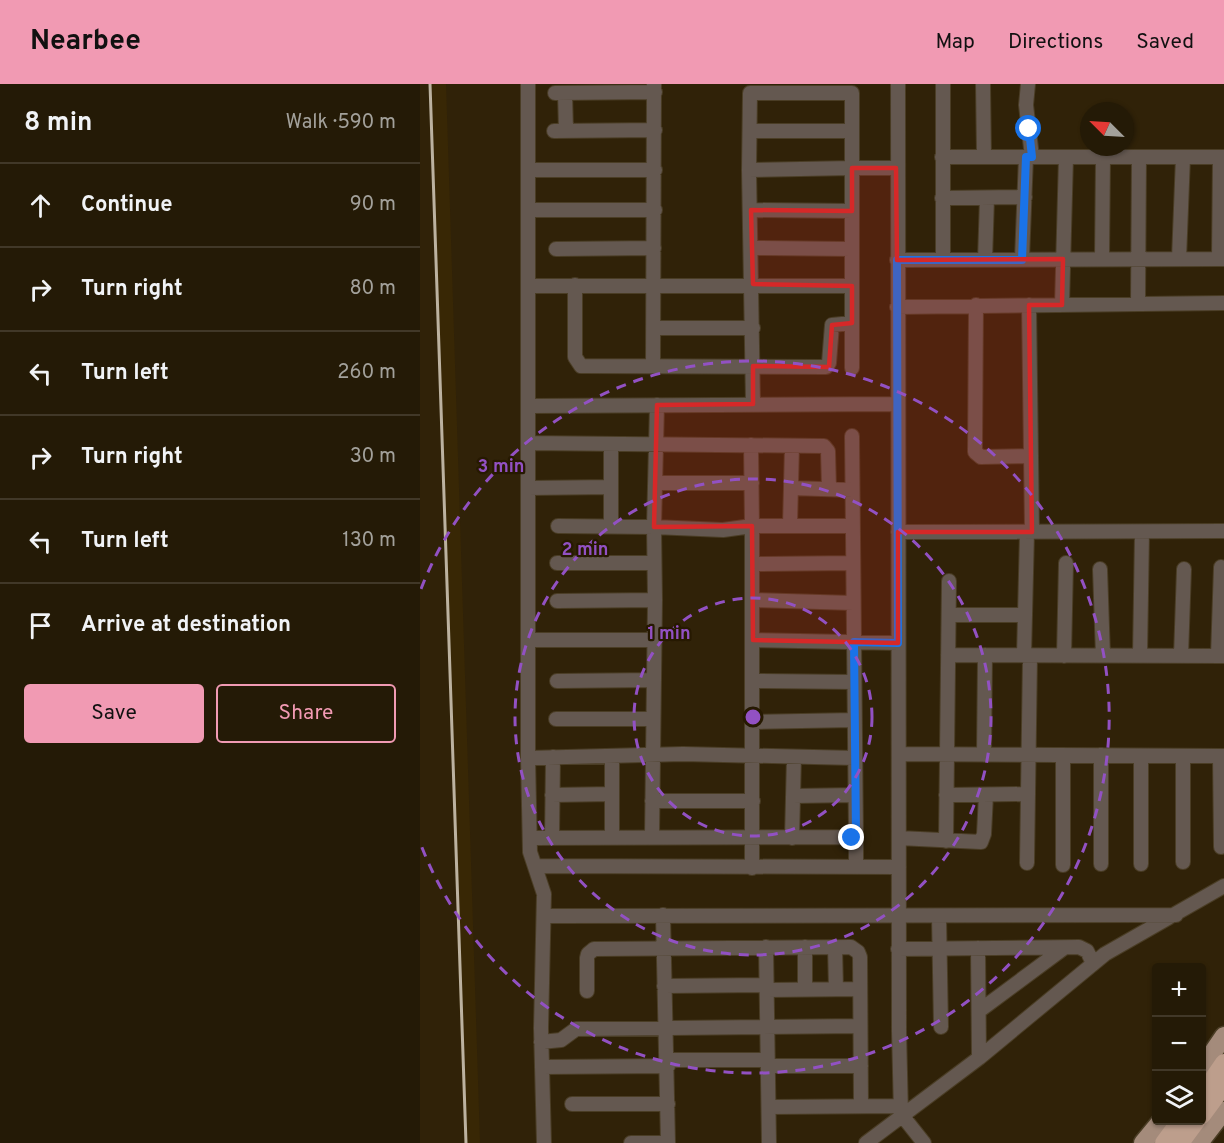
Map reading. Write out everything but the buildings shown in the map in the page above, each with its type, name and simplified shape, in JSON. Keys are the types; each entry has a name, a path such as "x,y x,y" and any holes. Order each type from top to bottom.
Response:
{"highway":[{"path":"1206,1089 1224,1063"},
{"path":"1206,1110 1224,1085"},
{"path":"1164,1143 1177,1125"},
{"path":"1180,1143 1193,1125"}],"main road":[{"path":"1206,1062 1224,1036"},
{"path":"1199,1143 1224,1111"},
{"path":"1143,1143 1158,1125"}],"street":[{"path":"528,84 528,758 531,838 535,866 544,890 541,1042 544,1143"},
{"path":"898,84 896,168 899,867 897,917 901,1110 924,1143"},
{"path":"943,260 944,84"},
{"path":"983,84 984,157"},
{"path":"1022,260 1029,157 1026,105 1028,84"},
{"path":"653,366 655,210 655,130 655,88 560,93 560,131 655,130"},
{"path":"753,404 750,88 852,88 850,130 852,368"},
{"path":"750,131 850,130"},
{"path":"897,260 1221,259 1222,157 942,157"},
{"path":"1062,305 1066,157"},
{"path":"1102,259 1103,157"},
{"path":"1138,304 1139,157"},
{"path":"1179,259 1183,157"},
{"path":"749,170 896,168"},
{"path":"528,170 655,170"},
{"path":"942,198 1025,198"},
{"path":"985,260 987,198"},
{"path":"528,210 655,210"},
{"path":"751,210 852,211"},
{"path":"556,249 654,248"},
{"path":"752,248 851,249"},
{"path":"528,286 753,284 852,286"},
{"path":"575,285 575,357 578,364 826,367 829,363 832,325 852,323"},
{"path":"897,307 1224,303"},
{"path":"976,305 975,452 981,457 1031,456"},
{"path":"1027,863 1029,755 1025,615 1031,456 1029,305"},
{"path":"653,328 753,328"},
{"path":"529,406 898,404"},
{"path":"652,837 657,405"},
{"path":"852,436 856,867"},
{"path":"528,443 824,446 828,448 829,489"},
{"path":"611,444 611,526"},
{"path":"751,445 752,868"},
{"path":"790,525 792,446"},
{"path":"655,483 752,483"},
{"path":"528,488 611,487"},
{"path":"791,488 852,490"},
{"path":"558,526 723,530 752,526 852,526"},
{"path":"898,532 1224,531"},
{"path":"1140,656 1142,532"},
{"path":"557,563 654,563"},
{"path":"752,564 852,563"},
{"path":"1064,656 1066,563"},
{"path":"948,655 1221,656 1221,567"},
{"path":"1100,569 1103,656"},
{"path":"1181,656 1184,569"},
{"path":"946,841 949,581"},
{"path":"557,602 656,600"},
{"path":"753,600 853,603"},
{"path":"949,615 1025,615"},
{"path":"529,640 655,640"},
{"path":"753,640 898,643"},
{"path":"984,755 985,656"},
{"path":"557,681 654,680"},
{"path":"753,681 854,682"},
{"path":"556,718 653,719"},
{"path":"753,722 854,720"},
{"path":"899,754 1222,756 1221,847"},
{"path":"1063,865 1064,755"},
{"path":"1101,755 1101,864"},
{"path":"528,758 612,756 855,758"},
{"path":"612,756 612,837"},
{"path":"1141,864 1142,756"},
{"path":"1183,756 1183,862"},
{"path":"792,838 794,757"},
{"path":"552,837 553,758"},
{"path":"552,795 612,794"},
{"path":"946,795 1028,794"},
{"path":"793,796 855,795"},
{"path":"899,838 981,842 984,834 986,795"},
{"path":"652,801 753,801"},
{"path":"531,838 856,837"},
{"path":"535,866 899,867"},
{"path":"866,1143 901,1110 979,1058 1093,963 1224,886"},
{"path":"631,1143 668,1143 663,915"},
{"path":"544,916 1176,915"},
{"path":"939,917 940,1027"},
{"path":"766,947 769,1143"},
{"path":"805,947 805,989"},
{"path":"835,947 836,989"},
{"path":"588,991 587,958 590,952 663,948 851,947 858,952 861,1106"},
{"path":"978,948 979,1058"},
{"path":"979,1011 1064,948"},
{"path":"898,949 1084,949 1093,963"},
{"path":"664,986 860,989"},
{"path":"541,1042 561,1040 576,1029 860,1026"},
{"path":"542,1067 667,1063 861,1066"},
{"path":"572,1104 668,1104"},
{"path":"769,1107 861,1106 901,1110"}],"highlighted area":[{"path":"852,168 896,168 897,260 1063,259 1062,305 1029,305 1032,532 898,532 898,643 753,640 752,526 654,527 657,405 753,404 753,366 829,367 832,325 852,323 852,286 753,284 751,210 852,211"}],"shaded area":[{"path":"430,84 446,84 480,1143 464,1143"}],"railway":[{"path":"430,84 466,1143"}],"route":[{"path":"852,838 856,837 854,642 898,643 897,260 1022,260 1026,157 1032,157 1029,129"}]}
